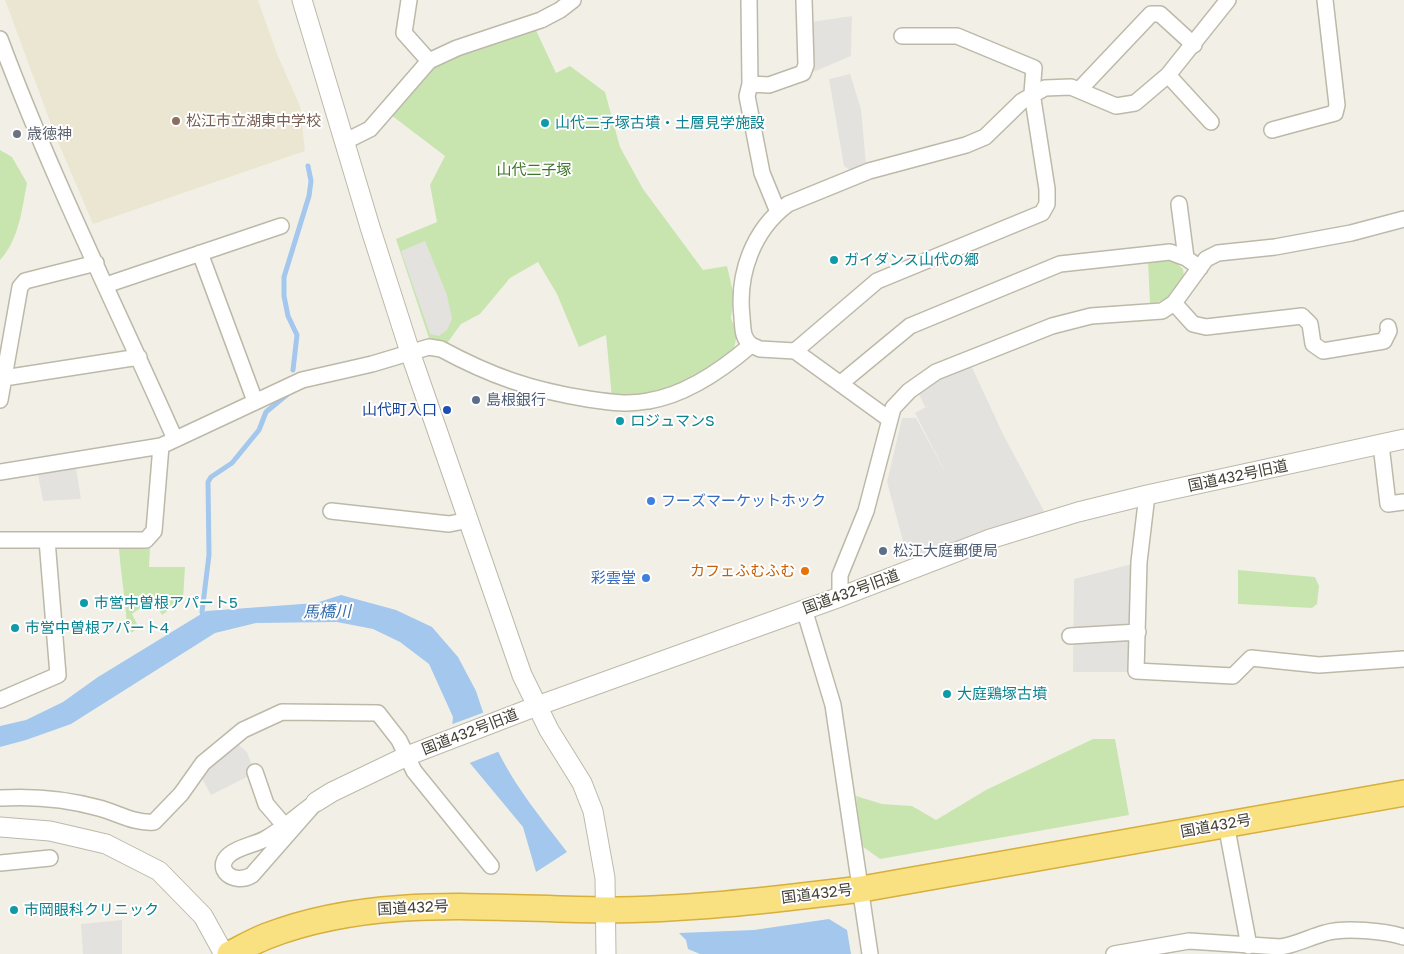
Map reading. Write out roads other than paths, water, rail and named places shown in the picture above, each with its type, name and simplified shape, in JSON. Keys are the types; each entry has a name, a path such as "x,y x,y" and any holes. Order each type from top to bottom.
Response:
{"highway":[{"name":"国道432号","path":"230,954 266,936 302,924 357,912 406,906 484,905 605,910 693,906 862,889 1404,793"}],"street":[{"path":"302,0 410,352 522,675 549,730 582,783 593,811 605,878 606,954"},
{"path":"409,0 404,33 429,61"},
{"path":"344,142 370,129 429,61 457,48 541,20 560,10 573,0"},
{"path":"749,0 750,84 747,96 756,152 778,212"},
{"path":"750,84 769,85 803,73 806,64 804,0"},
{"path":"889,419 795,351 760,348 751,345 744,336 741,314 746,260 758,239 778,212 788,204 842,180 966,145 985,137 1032,93 1052,87 1080,90 1110,104 1127,105 1147,95 1168,75 1194,45 1228,0"},
{"path":"1272,130 1335,113 1337,104 1325,0"},
{"path":"1080,90 1151,14 1160,14 1194,45"},
{"path":"795,351 877,281 1042,213 1048,204 1032,93 1034,68 957,36 902,36"},
{"path":"0,39 29,117 175,439"},
{"path":"1168,75 1211,122"},
{"path":"1179,204 1186,258"},
{"path":"840,597 840,575 866,512 889,419 893,408 909,391 949,365 1052,326 1091,316 1128,312 1156,312 1168,308 1174,303 1206,259 1218,253 1303,242 1404,219"},
{"path":"106,285 282,226"},
{"path":"841,383 910,326 1060,264 1170,252 1186,258 1200,268"},
{"path":"200,253 255,401"},
{"path":"0,400 20,287 25,281 96,263"},
{"path":"1174,303 1193,324 1206,327 1302,316 1310,324 1313,344 1323,351 1384,341 1389,332 1388,327"},
{"path":"0,472 161,446 302,380 372,364 429,347 441,349 505,380 557,394 625,404 667,397 697,384 737,357 751,345"},
{"path":"4,378 139,357"},
{"name":"国道432号旧道","path":"316,802 252,875 244,880 234,880 227,874 224,867 225,859 231,853 265,839 316,802 332,792 407,756 489,726 536,706 840,597 990,539 1078,512 1147,495 1404,439"},
{"path":"1381,445 1388,504 1404,502"},
{"path":"0,540 141,541 151,537 154,531 161,446"},
{"path":"1147,495 1139,562 1136,671 1233,676 1251,658 1319,665 1404,660"},
{"path":"331,511 449,524 469,520"},
{"path":"0,700 58,675 47,540"},
{"path":"804,610 833,705 862,889 870,954"},
{"path":"1070,636 1138,632"},
{"path":"0,798 26,797 70,802 100,808 142,824 154,822 181,794 203,763 243,730 282,712 378,713 399,740 414,770 490,866"},
{"path":"254,772 266,804 284,825"},
{"path":"1226,824 1249,946"},
{"path":"0,827 50,831 106,844 159,871 203,916 224,954"},
{"path":"0,863 50,858"},
{"path":"1114,954 1189,941 1249,946 1292,946 1324,933 1343,930 1404,936"}],"water":[{"name":"馬橋川","path":"341,595 396,610 432,627 458,657 476,691 491,736 452,727 453,717 429,664 400,642 373,629 337,622 256,623 215,633 71,724 0,747 0,726 26,720 63,702 98,677 206,611 316,603"},
{"path":"492,738 516,783 567,852 536,872 523,827 469,762"},
{"path":"829,919 847,930 851,954 700,954 688,949 686,940 679,933 754,930"}],"waterway":[{"path":"293,370 297,335 288,316 284,296 284,277 309,196 311,181 308,166"},
{"path":"204,619 202,612 209,555 208,482 211,477 232,463 259,430 266,412 289,393"}],"place":[{"name":"松江市立湖東中学校","path":"176,121"},
{"name":"山代二子塚古墳・土層見学施設","path":"545,123"},
{"name":"歳徳神","path":"17,134"},
{"name":"ガイダンス山代の郷","path":"834,260"},
{"name":"島根銀行","path":"476,400"},
{"name":"山代町入口","path":"447,410"},
{"name":"ロジュマンS","path":"620,421"},
{"name":"フーズマーケットホック","path":"651,501"},
{"name":"松江大庭郵便局","path":"883,551"},
{"name":"カフェふむふむ","path":"805,571"},
{"name":"彩雲堂","path":"646,578"},
{"name":"市営中曽根アパート5","path":"84,603"},
{"name":"市営中曽根アパート4","path":"15,628"},
{"name":"大庭鶏塚古墳","path":"947,694"},
{"name":"市岡眼科クリニック","path":"14,910"}],"park label":[{"name":"山代二子塚","path":"534,170"}]}
